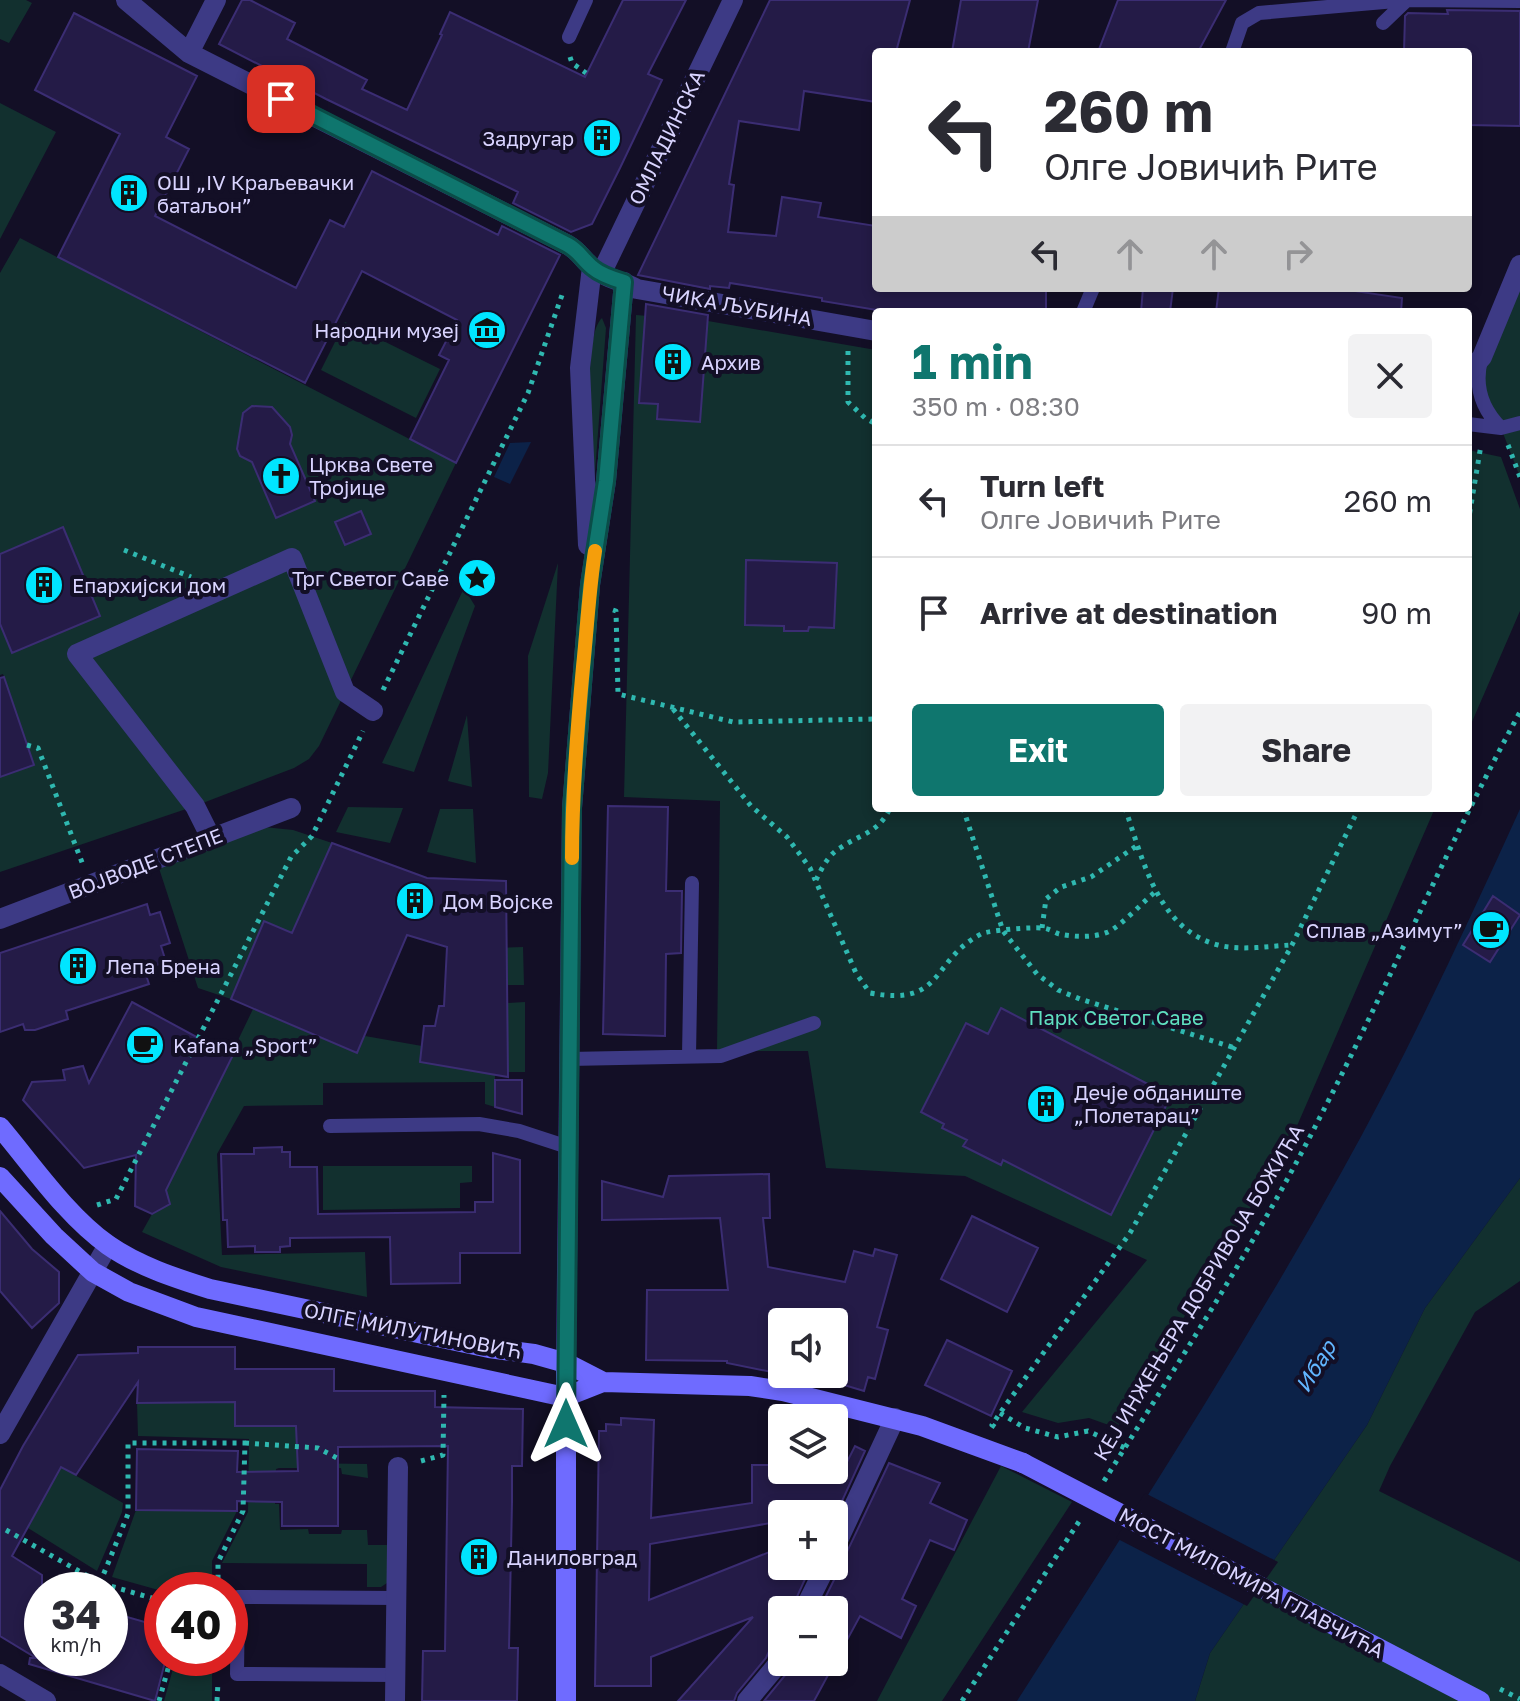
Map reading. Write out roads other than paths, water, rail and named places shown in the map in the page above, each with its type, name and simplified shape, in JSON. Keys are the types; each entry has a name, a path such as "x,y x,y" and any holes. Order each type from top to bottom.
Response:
{"street":[{"name":"ЧИКА ЉУБИНА","path":"126,0 189,53 637,289 872,330"},
{"path":"189,53 216,0"},
{"name":"ОМЛАДИНСКА","path":"590,585 580,368 590,264 733,0"},
{"path":"1472,368 1482,357 1520,265"},
{"path":"566,1701 565,1397 572,808 590,585 606,481 624,282"},
{"path":"211,838 195,806 77,654 292,558 345,692 373,711"},
{"name":"ВОЈВОДЕ СТЕПЕ","path":"0,919 291,808"},
{"name":"ОЛГЕ МИЛУТИНОВИЋ","path":"0,1127 73,1213 108,1245 145,1266 210,1289 489,1348 534,1354 566,1363 603,1382"},
{"name":"ОЛГЕ МИЛУТИНОВИЋ","path":"0,1177 54,1236 93,1272 129,1292 196,1317 565,1397"},
{"path":"0,1434 108,1245"},
{"path":"565,1397 603,1382"},
{"name":"МОСТ МИЛОМИРА ГЛАВЧИЋА","path":"603,1382 750,1386 783,1391 895,1418 1023,1463 1480,1701"},
{"path":"848,1519 895,1418"},
{"path":"395,1701 398,1467"},
{"path":"0,1674 46,1701"},
{"path":"747,1701 768,1676"}],"lane":[{"path":"569,37 586,0"},
{"path":"1233,48 1242,23 1259,13 1407,0 1520,1"},
{"path":"1383,23 1407,0"},
{"path":"1482,357 1479,394 1490,417 1501,428"},
{"path":"1472,424 1501,428 1520,423"},
{"path":"689,1056 692,883"},
{"path":"569,1059 721,1056 814,1023"},
{"path":"330,1126 479,1124 519,1131 568,1147"},
{"path":"396,1675 237,1674 237,1628 238,1597 397,1598"}],"water":[{"path":"531,442 510,484 494,477 510,443"},
{"name":"Ибар","path":"1520,809 1520,1178 1425,1308 1367,1425 1210,1653 1195,1701 1017,1701 1142,1505 1303,1241 1412,1038"}],"place":[{"name":"Задругар","path":"602,138"},
{"name":"ОШ „IV Краљевачки батаљон”","path":"129,193"},
{"name":"Народни музеј","path":"487,330"},
{"name":"Архив","path":"673,362"},
{"name":"Црква Свете Тројице","path":"281,476"},
{"name":"Трг Светог Саве","path":"477,578"},
{"name":"Епархијски дом","path":"44,585"},
{"name":"Дом Војске","path":"415,901"},
{"name":"Сплав „Азимут”","path":"1491,930"},
{"name":"Лепа Брена","path":"78,966"},
{"name":"Kafana „Sport”","path":"145,1045"},
{"name":"Дечје обданиште „Полетарац”","path":"1046,1104"},
{"name":"Даниловград","path":"479,1557"}],"park label":[{"name":"Парк Светог Саве","path":"1116,1017"}]}
